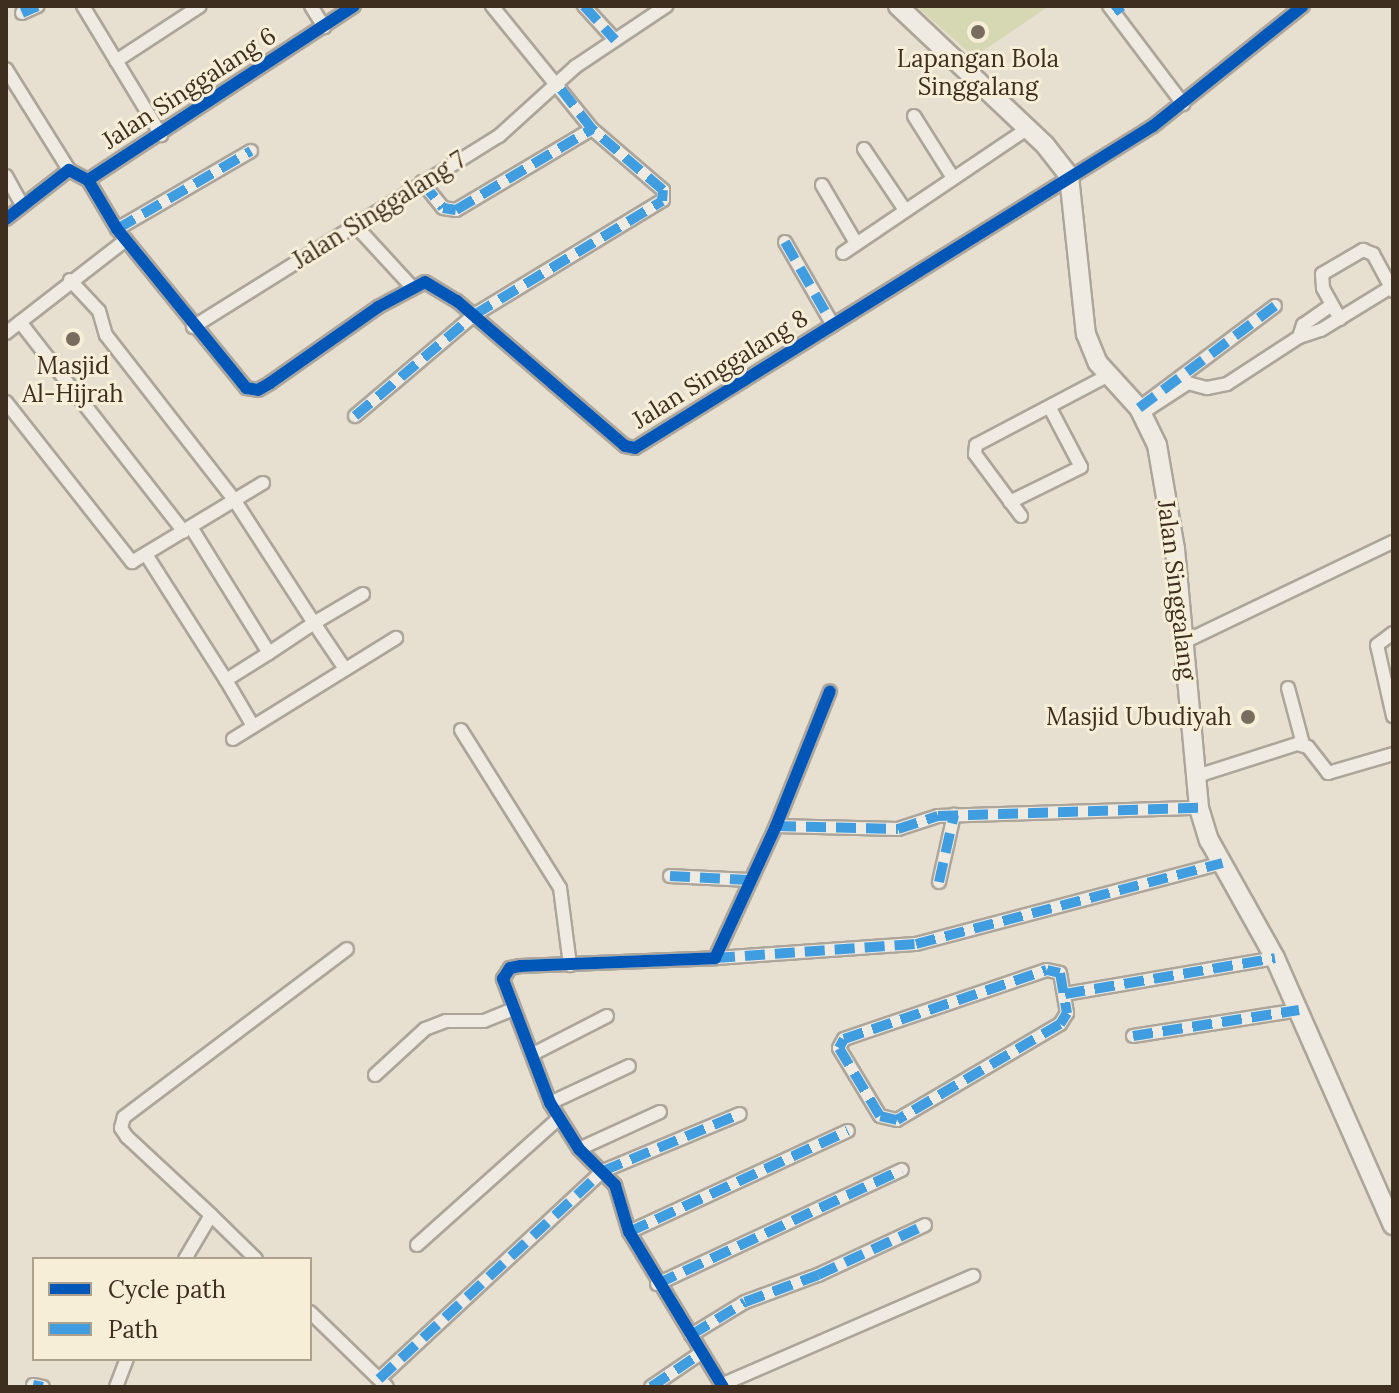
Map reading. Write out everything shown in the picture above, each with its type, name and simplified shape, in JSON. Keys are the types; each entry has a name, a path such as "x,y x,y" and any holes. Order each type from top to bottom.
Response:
{"main road":[{"path":"898,6 1027,129 1069,176"},
{"name":"Jalan Singgalang","path":"1069,176 1086,334 1107,376 1141,410 1157,445 1186,641 1199,808 1222,863 1275,958 1393,1225"}],"street":[{"path":"22,13 38,6"},
{"path":"83,6 161,135"},
{"path":"116,61 200,6"},
{"path":"311,6 324,27"},
{"name":"Jalan Singgalang 6","path":"88,180 354,6"},
{"path":"355,416 474,315 662,201 663,190 592,129 492,6"},
{"path":"584,6 615,40"},
{"name":"Jalan Singgalang 7","path":"193,327 499,136 557,84 666,6"},
{"name":"Jalan Singgalang 8","path":"411,286 435,285 625,446 635,448 1183,104 1303,6"},
{"path":"1115,8 1183,104"},
{"path":"6,69 69,170 88,180 117,229 193,327 246,388 258,390 411,286 354,224"},
{"path":"914,116 953,178"},
{"path":"422,182 443,208 456,210 592,129"},
{"path":"843,253 1027,129"},
{"path":"864,149 905,210"},
{"path":"117,229 251,151"},
{"path":"6,219 69,170"},
{"path":"6,176 22,205"},
{"path":"822,185 856,243"},
{"path":"6,333 70,280 126,240"},
{"path":"785,242 833,325"},
{"path":"1141,410 1188,383 1207,388 1227,384 1299,337 1340,319 1392,289 1373,254 1363,250 1322,274 1340,319"},
{"path":"70,280 99,311 106,335 235,501 345,669"},
{"path":"1299,337 1303,325 1332,305"},
{"path":"1141,410 1275,306"},
{"path":"20,322 187,530 269,653"},
{"path":"1021,516 975,454 976,445 1107,376"},
{"path":"6,402 128,561 147,556 263,483"},
{"path":"1010,502 1081,467 1050,408"},
{"path":"1186,641 1393,542"},
{"path":"147,556 253,726"},
{"path":"226,680 363,594"},
{"path":"1393,633 1377,645 1393,716"},
{"path":"233,739 396,638"},
{"path":"1288,688 1303,744 1328,773 1393,754"},
{"path":"715,958 748,880 776,826 830,691"},
{"path":"461,730 560,888 570,965"},
{"path":"1197,776 1303,744"},
{"path":"776,826 898,829 954,815 1199,808"},
{"path":"939,882 954,815"},
{"path":"973,1276 722,1386 657,1284 629,1232 615,1185 579,1149 550,1103 503,979 510,968 916,944 1222,863"},
{"path":"670,876 748,880"},
{"path":"254,1257 127,1137 121,1128 124,1117 347,949"},
{"path":"1065,994 1275,958"},
{"path":"1047,970 1060,973 1065,994 1067,1013 1060,1024 891,1121 880,1116 838,1045 1047,970"},
{"path":"375,1075 425,1029 446,1021 484,1021 513,1009"},
{"path":"1133,1036 1299,1010"},
{"path":"533,1054 607,1016"},
{"path":"550,1103 629,1066"},
{"path":"579,1149 660,1112"},
{"path":"312,1314 383,1383 603,1171 740,1114"},
{"path":"417,1245 559,1118"},
{"path":"629,1232 848,1131"},
{"path":"657,1284 902,1170"},
{"path":"186,1257 211,1215"},
{"path":"691,1335 745,1302 818,1275 925,1225"},
{"path":"651,1387 701,1353"},
{"path":"116,1387 126,1361"},
{"path":"34,1387 43,1387"}],"green space":[{"name":"Lapangan Bola Singgalang","path":"916,6 1049,6 974,57"}],"marked path":[{"path":"22,13 38,6"},
{"path":"584,6 615,40"},
{"path":"1114,12 1122,6"},
{"path":"355,416 474,315 662,201 663,190 592,129 557,84"},
{"path":"422,182 443,208 456,210 592,129"},
{"path":"117,229 251,151"},
{"path":"785,242 833,325"},
{"path":"1139,408 1275,306"},
{"path":"776,826 898,829 938,816 1199,808"},
{"path":"939,882 954,815"},
{"path":"715,958 916,944 1222,863"},
{"path":"670,876 748,880"},
{"path":"1065,994 1275,958"},
{"path":"1047,970 1060,973 1067,1013 1060,1024 897,1120 880,1116 839,1048 844,1039 1047,970"},
{"path":"1133,1036 1299,1010"},
{"path":"379,1379 603,1171 740,1114"},
{"path":"629,1232 848,1131"},
{"path":"657,1284 902,1170"},
{"path":"691,1335 745,1302 818,1275 925,1225"},
{"path":"651,1387 701,1353"},
{"path":"33,1385 43,1387"}],"cycle path":[{"path":"88,180 354,6"},
{"path":"88,180 117,229 246,388 258,390 270,383 378,307 425,282 457,301 625,446 635,448 1153,126 1303,6"},
{"path":"6,219 69,170 88,180"},
{"path":"723,1387 629,1232 615,1185 579,1149 550,1103 503,979 510,968 520,966 715,958 776,826 830,691"}],"place":[{"name":"Lapangan Bola Singgalang","path":"978,32"},
{"name":"Masjid Al-Hijrah","path":"73,339"},
{"name":"Masjid Ubudiyah","path":"1248,717"}]}
